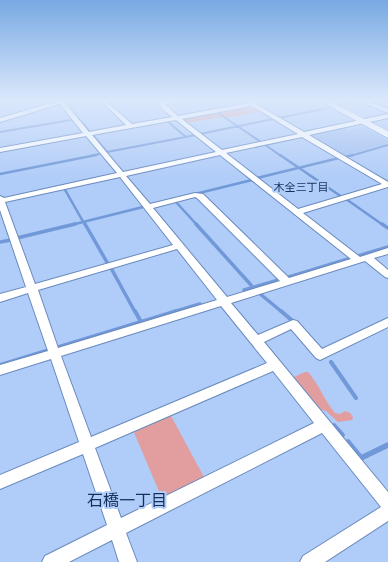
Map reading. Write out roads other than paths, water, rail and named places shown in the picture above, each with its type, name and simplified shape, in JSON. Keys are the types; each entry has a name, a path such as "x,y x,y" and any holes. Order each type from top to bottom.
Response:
{"street":[{"path":"83,127 388,504"},
{"path":"0,150 124,127"},
{"path":"188,127 296,212 362,259 388,275"},
{"path":"292,127 388,185"},
{"path":"128,562 0,200 334,127"},
{"path":"374,127 388,135"},
{"path":"296,212 388,185"},
{"path":"147,207 194,195 200,196 287,282"},
{"path":"0,298 179,246"},
{"path":"0,370 388,251"},
{"path":"256,341 293,324 320,355 388,322"},
{"path":"0,482 275,365"},
{"path":"50,562 324,425"},
{"path":"309,562 388,512"}],"waterway":[{"path":"0,132 28,127"},
{"path":"86,127 90,132"},
{"path":"174,127 186,137"},
{"path":"200,134 233,127"},
{"path":"239,127 261,142"},
{"path":"92,134 107,152 186,137"},
{"path":"186,137 196,135"},
{"path":"264,144 281,156"},
{"path":"350,156 388,145"},
{"path":"91,156 99,154"},
{"path":"91,156 96,155"},
{"path":"280,155 299,168"},
{"path":"345,157 353,155"},
{"path":"0,174 91,156"},
{"path":"299,168 339,158"},
{"path":"257,178 299,168"},
{"path":"299,168 342,197"},
{"path":"195,194 252,180"},
{"path":"64,188 83,222"},
{"path":"346,199 383,225"},
{"path":"176,202 197,225"},
{"path":"83,222 143,207"},
{"path":"75,224 83,222"},
{"path":"17,238 75,224"},
{"path":"71,225 75,224"},
{"path":"85,224 108,264"},
{"path":"196,224 251,285"},
{"path":"382,224 388,228"},
{"path":"0,242 11,240"},
{"path":"358,256 388,247"},
{"path":"289,277 348,259"},
{"path":"111,268 135,312"},
{"path":"244,290 282,279"},
{"path":"259,293 282,312"},
{"path":"173,312 200,304"},
{"path":"135,311 141,322"},
{"path":"141,322 177,311"},
{"path":"281,311 295,323"},
{"path":"59,347 141,322"},
{"path":"0,365 46,351"},
{"path":"331,362 356,398"},
{"path":"334,426 342,435"},
{"path":"348,442 361,458 388,445"}],"district":[{"name":"木全三丁目","path":"301,187"},
{"name":"石橋一丁目","path":"127,500"}]}
